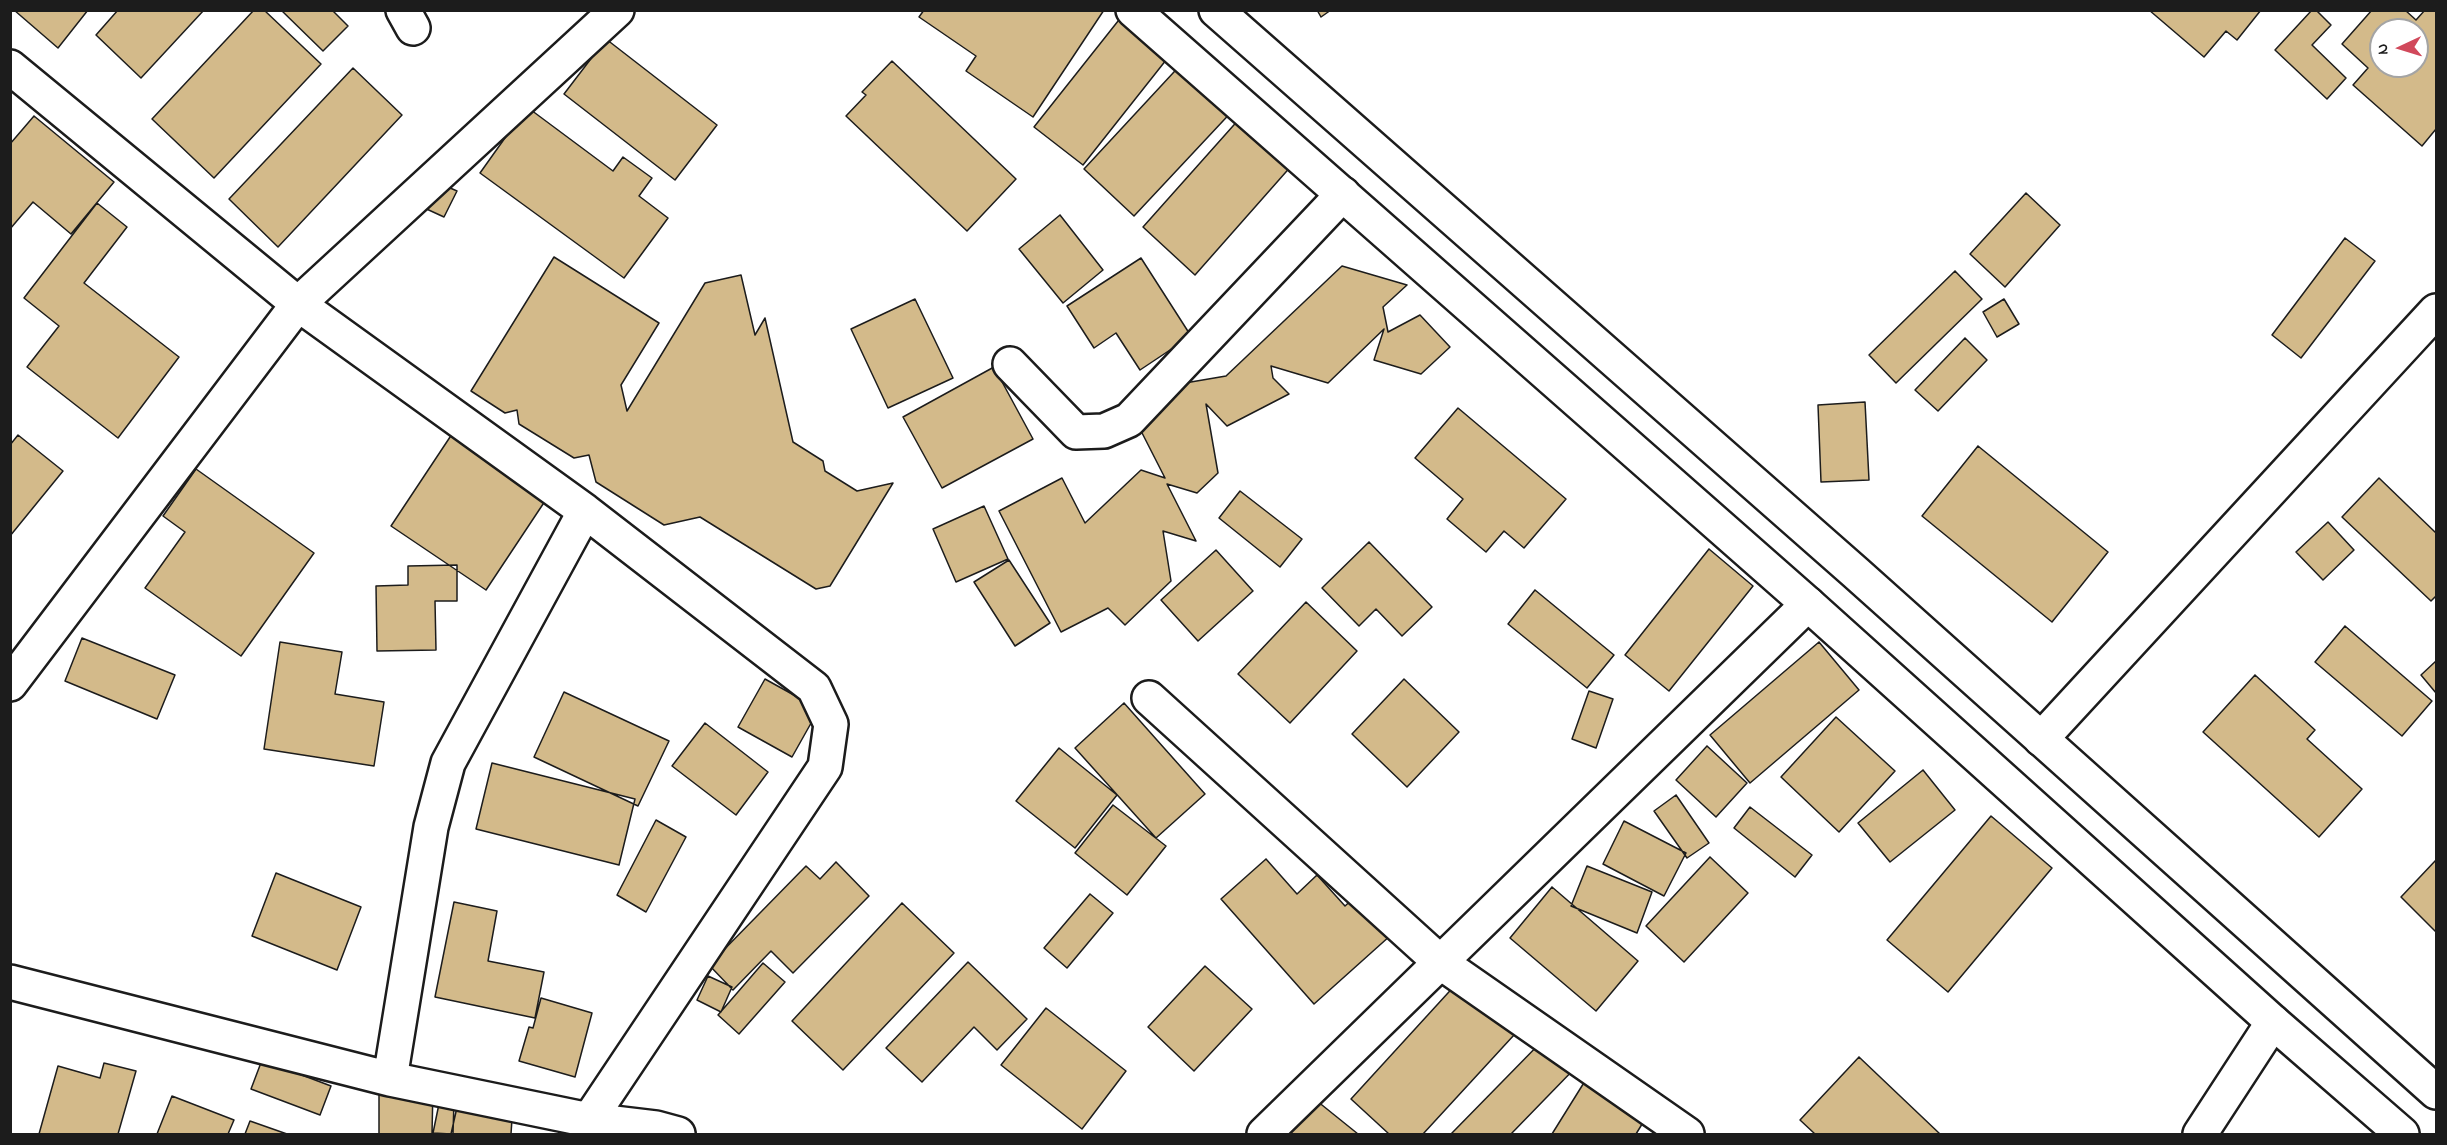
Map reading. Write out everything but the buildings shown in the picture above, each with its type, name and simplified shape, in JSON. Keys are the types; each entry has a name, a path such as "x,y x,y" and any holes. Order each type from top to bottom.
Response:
{"street":[{"path":"10,684 298,304 617,10"},
{"path":"1133,10 1808,604 2273,1022 2402,1134"},
{"path":"1216,10 1856,573 2436,1092"},
{"path":"10,67 298,304 585,511 814,688 831,724 825,768 590,1120"},
{"path":"1010,364 1076,432 1104,431 1129,420 1342,195"},
{"path":"2041,740 2436,311"},
{"path":"390,1079 431,827 448,763 585,511"},
{"path":"1264,1134 1808,604"},
{"path":"1149,698 1440,962 1687,1134"},
{"path":"10,982 390,1079 590,1120 656,1128 678,1134"},
{"path":"2200,1134 2273,1022"}]}
